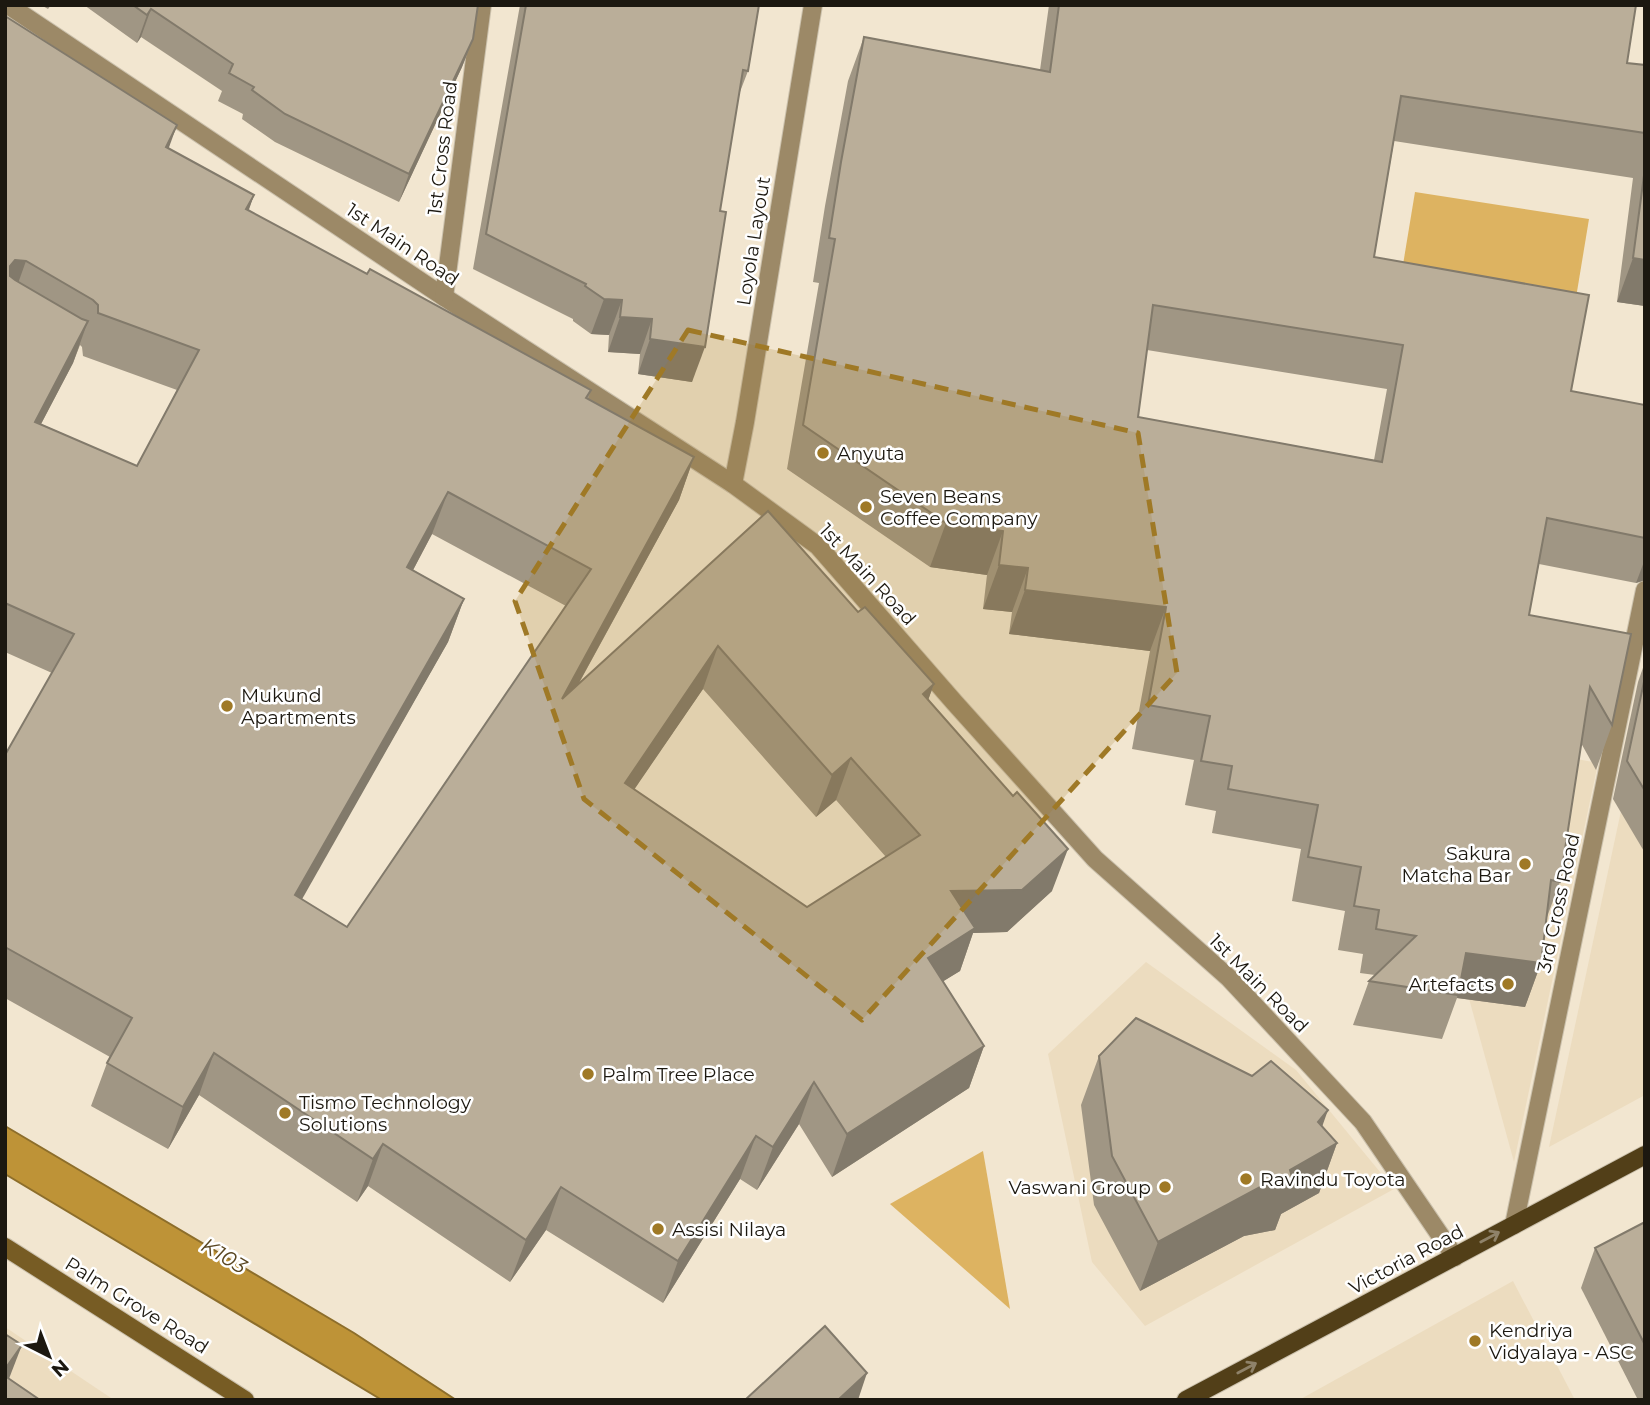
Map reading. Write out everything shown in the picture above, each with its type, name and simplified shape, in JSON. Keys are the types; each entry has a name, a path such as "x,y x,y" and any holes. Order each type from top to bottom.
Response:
{"main road":[{"name":"Victoria Road","path":"1186,1400 1645,1155"}],"street":[{"name":"1st Main Road","path":"8,5 444,297 733,484 818,546 1095,859 1229,978 1363,1122 1455,1257"},
{"name":"1st Cross Road","path":"444,297 482,5"},
{"name":"Loyola Layout","path":"733,484 813,5"},
{"name":"3rd Cross Road","path":"1514,1225 1645,590"},
{"name":"Palm Grove Road","path":"5,1247 245,1400"}],"highlighted area":[{"path":"688,330 1138,433 1177,673 862,1020 584,799 515,601"}],"shaded area":[{"path":"1415,192 1589,219 1572,322 1398,295"},
{"path":"1645,703 1645,1095 1549,1147 1630,769"},
{"path":"1513,747 1598,763 1514,1162 1468,995"},
{"path":"1146,962 1296,1070 1394,1189 1145,1326 1092,1262 1048,1054"},
{"path":"983,1151 1010,1309 890,1204"},
{"name":"Kendriya Vidyalaya - ASC","path":"1513,1281 1575,1400 1299,1400"},
{"path":"5,1327 114,1400 5,1400"}],"water":[{"name":"K103","path":"5,1126 354,1333 456,1400 382,1400 5,1174"}],"building":[{"path":"133,5 478,5 473,39 409,174 285,114 252,90 254,87 229,73 233,64 151,9 147,15"},
{"path":"526,5 759,5 748,71 743,70 720,211 726,212 705,347 650,339 652,319 620,317 622,300 604,299 585,286 586,284 486,234"},
{"path":"1059,5 1636,5 1627,63 1645,65 1645,133 1401,96 1374,257 1589,295 1571,391 1645,405 1645,538 1547,518 1529,615 1631,634 1612,725 1590,687 1560,882 1551,880 1541,963 1466,953 1458,995 1369,981 1416,936 1376,929 1379,910 1354,906 1361,867 1308,857 1318,805 1228,789 1232,766 1201,761 1210,716 1148,705 1166,607 1025,590 1028,568 999,565 1003,531 946,523 803,425 835,239 829,238 864,37 1050,72","holes":["1153,305 1403,345 1382,462 1138,417"]},
{"path":"5,16 177,125 166,147 254,195 246,209 367,274 370,269 591,390 586,398 694,457 562,699 768,511 858,612 865,607 934,684 923,694 1013,796 1017,792 1068,849 1022,890 951,891 975,928 928,958 984,1046 847,1134 814,1082 773,1147 756,1136 678,1261 561,1187 526,1240 383,1144 373,1159 214,1053 183,1107 107,1063 132,1018 5,947 5,755 74,634 5,603","holes":["15,260 26,261 93,300 98,305 98,313 199,350 137,466 35,422 88,321 10,276 10,266","448,492 591,569 347,927 295,895 464,599 407,567","718,646 832,775 851,758 920,835 807,907 625,783"]},
{"path":"1645,168 1645,260 1633,258"},
{"path":"1645,677 1645,791 1627,761"},
{"path":"1136,1018 1252,1076 1271,1061 1328,1110 1318,1122 1337,1143 1290,1170 1293,1181 1262,1186 1158,1242 1112,1156 1099,1056"},
{"path":"1645,1222 1645,1345 1595,1248"},
{"path":"825,1326 867,1373 838,1400 745,1400"},
{"path":"5,1334 22,1345 5,1369"},
{"path":"5,1376 40,1400 5,1400"}],"place":[{"name":"Anyuta","path":"823,453"},
{"name":"Seven Beans Coffee Company","path":"866,507"},
{"name":"Mukund Apartments","path":"227,706"},
{"name":"Sakura Matcha Bar","path":"1525,864"},
{"name":"Artefacts","path":"1508,984"},
{"name":"Palm Tree Place","path":"588,1074"},
{"name":"Tismo Technology Solutions","path":"285,1113"},
{"name":"Ravindu Toyota","path":"1246,1179"},
{"name":"Vaswani Group","path":"1165,1187"},
{"name":"Assisi Nilaya","path":"658,1229"},
{"name":"Kendriya Vidyalaya - ASC","path":"1475,1341"}]}
